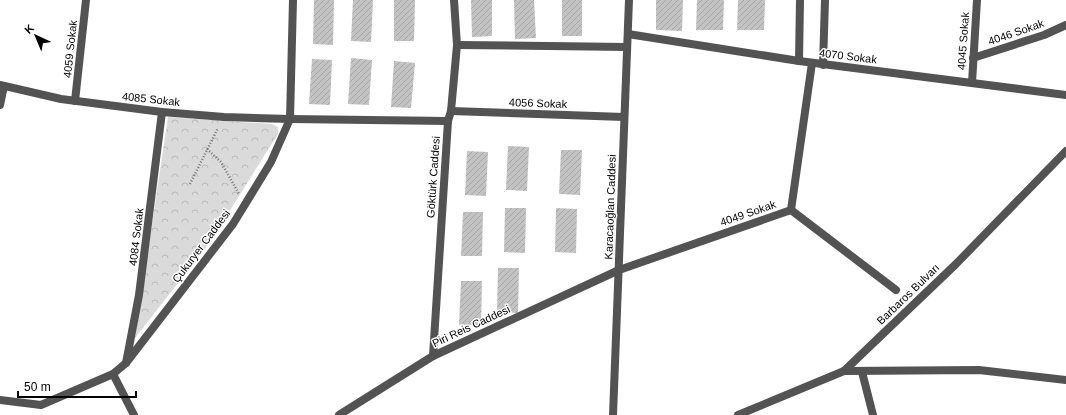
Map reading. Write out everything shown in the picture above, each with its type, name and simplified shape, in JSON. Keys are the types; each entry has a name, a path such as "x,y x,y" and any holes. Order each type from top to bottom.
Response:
{"street":[{"name":"4059 Sokak","path":"75,101 86,0"},
{"name":"Çukuryer Caddesi","path":"0,400 40,405 112,374 126,364 233,224 271,162 290,119 293,0"},
{"name":"Göktürk Caddesi","path":"433,356 448,121 451,111 458,46 454,0"},
{"name":"Karacaoğlan Caddesi","path":"613,415 629,0"},
{"path":"799,62 800,0"},
{"path":"823,64 825,0"},
{"name":"4045 Sokak","path":"972,83 977,0"},
{"name":"4046 Sokak","path":"973,58 1044,35 1066,25"},
{"name":"4070 Sokak","path":"628,34 799,62 1066,95"},
{"path":"458,46 627,47"},
{"name":"4049 Sokak","path":"619,270 791,210 812,63"},
{"name":"4085 Sokak","path":"2,86 61,99 162,112 290,119 448,121"},
{"path":"0,105 2,86"},
{"name":"4056 Sokak","path":"451,111 624,116"},
{"name":"4084 Sokak","path":"126,364 139,296 162,112"},
{"name":"Barbaros Bulvarı","path":"738,415 844,371 956,264 1066,151"},
{"path":"791,210 896,290"},
{"name":"Piri Reis Caddesi","path":"339,415 433,356 619,270"},
{"path":"844,371 979,370 1066,380"},
{"path":"862,372 873,415"},
{"path":"112,374 134,415"}],"path":[{"path":"190,184 224,116"},
{"path":"207,149 222,162 244,206"}],"green space":[{"path":"168,117 272,124 278,127 278,134 210,242 135,338"}],"building":[{"path":"314,0 334,0 333,45 313,44"},
{"path":"353,0 373,0 371,42 351,41"},
{"path":"394,0 415,0 414,41 394,41"},
{"path":"471,0 492,0 492,36 472,37"},
{"path":"514,0 534,0 536,38 515,39"},
{"path":"562,0 582,0 582,36 562,36"},
{"path":"656,0 683,0 682,31 656,30"},
{"path":"697,0 724,0 723,30 696,30"},
{"path":"738,0 765,0 764,30 737,30"},
{"path":"351,58 372,60 369,105 348,104"},
{"path":"312,59 332,60 330,105 309,104"},
{"path":"394,61 415,63 411,108 391,107"},
{"path":"508,146 529,147 527,191 506,190"},
{"path":"561,150 582,150 580,195 559,194"},
{"path":"467,151 488,152 486,196 465,195"},
{"path":"505,208 526,208 525,253 504,252"},
{"path":"556,208 577,209 576,253 555,252"},
{"path":"463,212 483,212 482,256 461,256"},
{"path":"498,268 519,268 518,313 497,312"},
{"path":"461,281 482,281 481,325 459,325"}]}
